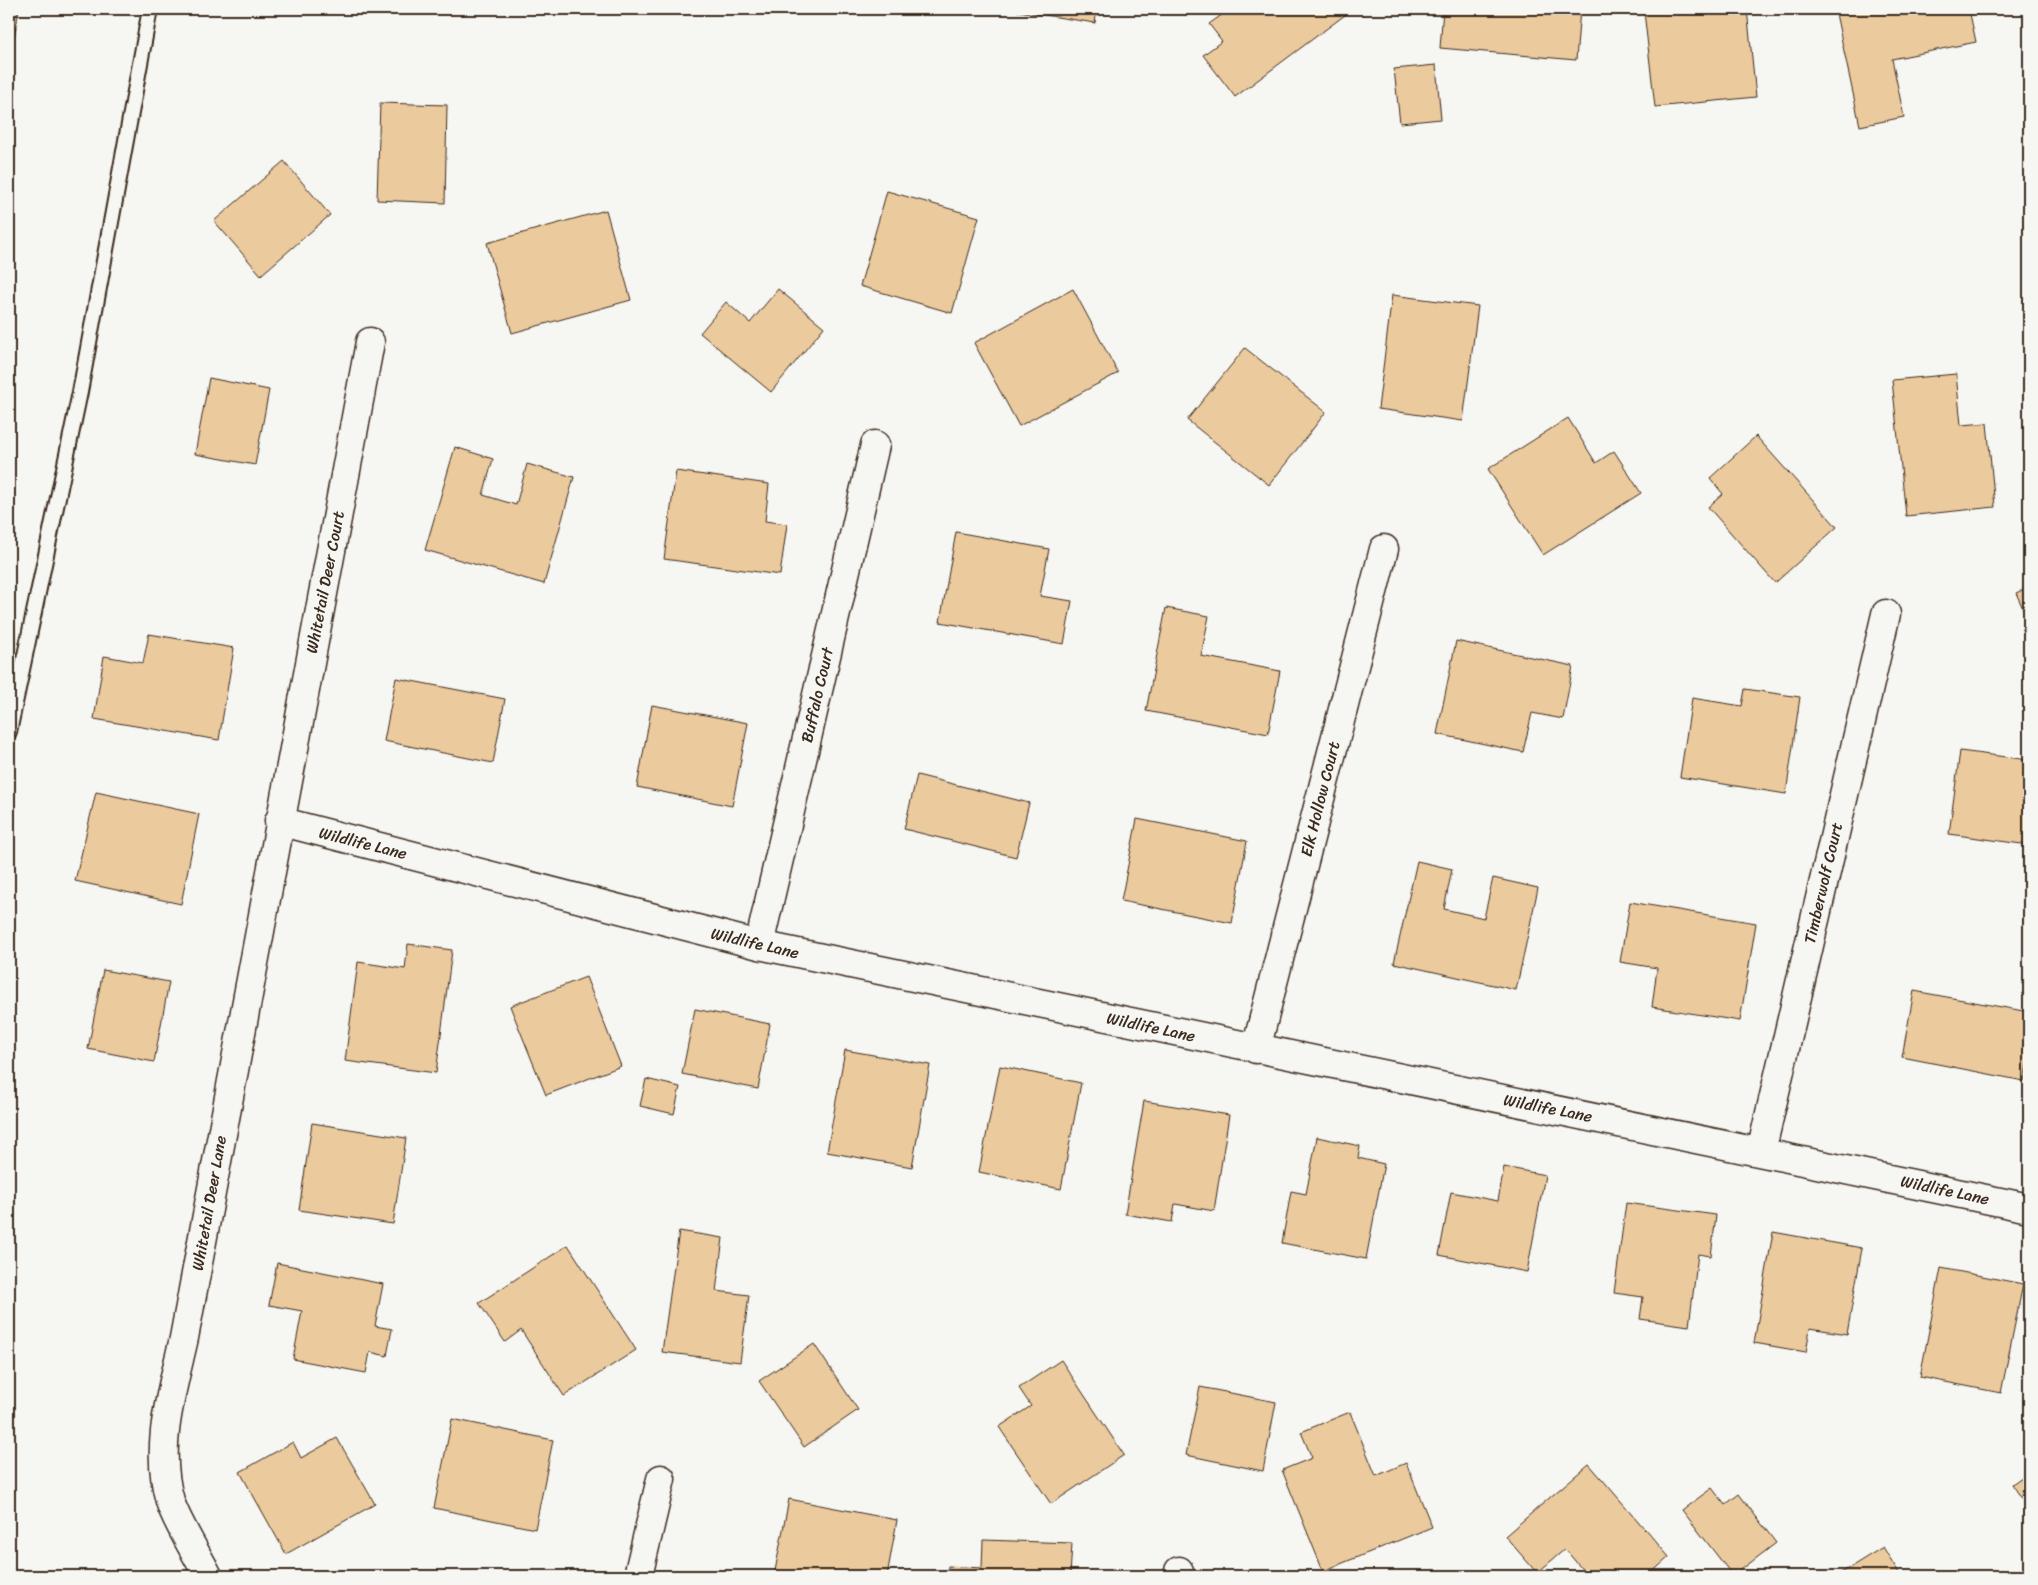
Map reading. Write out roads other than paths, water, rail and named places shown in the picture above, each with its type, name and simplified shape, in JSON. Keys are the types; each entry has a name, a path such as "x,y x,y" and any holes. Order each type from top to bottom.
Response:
{"street":[{"name":"Whitetail Deer Court","path":"279,822 370,342"},
{"name":"Buffalo Court","path":"759,945 875,445"},
{"name":"Elk Hollow Court","path":"1256,1050 1384,550"},
{"name":"Timberwolf Court","path":"1761,1152 1886,614"},
{"name":"Wildlife Lane","path":"279,822 759,945 1256,1050 2029,1208"},
{"name":"Whitetail Deer Lane","path":"208,1576 170,1502 163,1456 165,1420 184,1338 279,822"},
{"path":"638,1576 661,1479"}],"lane":[{"path":"9,732 80,392 150,9"}]}
